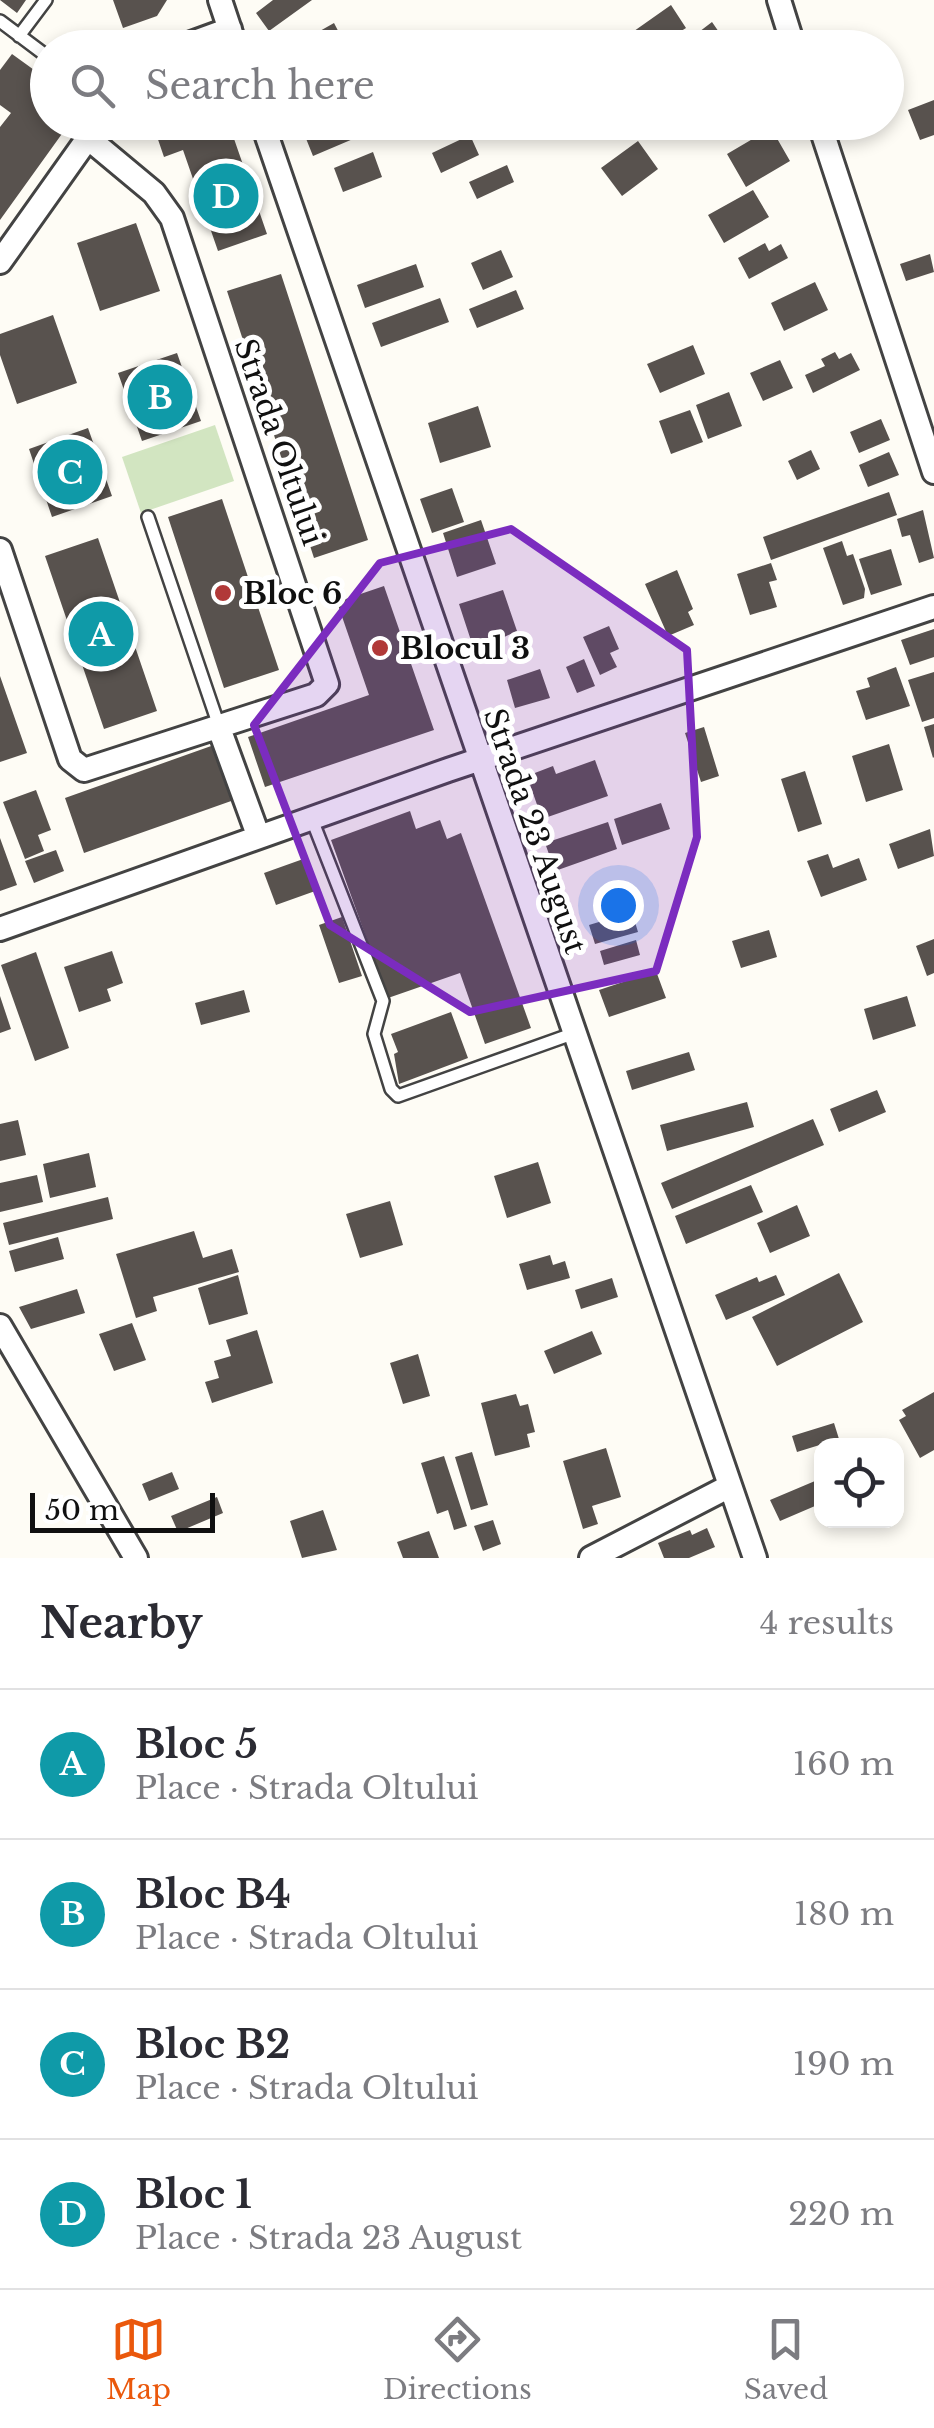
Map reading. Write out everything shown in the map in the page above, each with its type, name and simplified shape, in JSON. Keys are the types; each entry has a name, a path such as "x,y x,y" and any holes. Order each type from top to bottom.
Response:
{"street":[{"path":"220,0 230,30"},
{"path":"778,0 788,30"},
{"path":"0,262 81,140"},
{"name":"Strada Oltului","path":"0,550 74,766 92,770 323,690 327,677 172,218 154,192 99,140"},
{"name":"Strada 23 August","path":"268,140 755,1558"},
{"path":"825,140 934,472"},
{"path":"0,929 311,817 934,607"},
{"path":"219,728 258,836"},
{"path":"0,1326 136,1558"},
{"path":"592,1558 730,1486"}],"lane":[{"path":"19,36 46,0"},
{"path":"0,22 30,44"},
{"path":"148,517 219,728"},
{"path":"311,817 382,1001 374,1034 391,1089 398,1096 572,1034"}],"highlighted area":[{"path":"511,529 687,650 697,837 656,971 470,1012 330,925 254,725 380,563"}],"green space":[{"path":"215,425 234,481 141,513 122,457"}],"building":[{"path":"0,0 26,0 17,13"},
{"path":"113,0 167,0 157,16 123,28"},
{"path":"273,0 312,0 270,30 256,13"},
{"path":"671,5 686,28 683,30 636,30"},
{"path":"712,22 718,30 702,30"},
{"path":"12,54 30,67 30,140 58,140 0,220 0,127 11,113 0,105 0,70"},
{"path":"934,100 934,135 920,140 908,110"},
{"path":"158,140 234,140 267,234 218,251 183,150 164,157"},
{"path":"307,140 351,140 313,156"},
{"path":"459,140 472,140 479,155 441,173 432,153"},
{"path":"751,140 778,140 790,161 746,187 727,154"},
{"path":"638,141 658,169 622,196 601,168"},
{"path":"373,152 382,177 343,192 334,168"},
{"path":"507,165 514,182 477,199 469,182"},
{"path":"753,190 769,217 724,243 708,215"},
{"path":"136,223 160,291 100,311 77,243"},
{"path":"765,243 769,251 781,244 788,258 749,279 738,258"},
{"path":"501,250 513,277 483,290 471,263"},
{"path":"930,254 934,272 906,281 900,264"},
{"path":"416,264 424,287 365,308 357,285"},
{"path":"281,274 368,540 314,558 227,291"},
{"path":"815,282 828,310 784,331 771,303"},
{"path":"516,290 524,309 477,328 469,309"},
{"path":"440,298 449,322 381,347 372,323"},
{"path":"53,315 77,383 17,404 0,355 0,334"},
{"path":"693,345 705,374 660,393 647,364"},
{"path":"835,352 839,359 851,353 860,370 813,393 805,375 825,366 821,359"},
{"path":"177,353 201,421 142,441 118,373"},
{"path":"780,360 793,388 763,401 750,373"},
{"path":"729,392 742,426 708,439 696,405"},
{"path":"478,406 491,447 440,463 428,423"},
{"path":"690,410 703,442 671,454 659,421"},
{"path":"881,419 890,440 859,453 850,432"},
{"path":"88,428 112,496 52,517 29,449"},
{"path":"811,450 820,469 797,480 788,461"},
{"path":"889,452 899,475 868,487 859,465"},
{"path":"452,488 464,522 432,533 420,499"},
{"path":"889,492 897,515 771,560 763,537"},
{"name":"Bloc 6","path":"222,499 279,670 224,688 168,517"},
{"path":"923,510 934,558 919,563 910,535 902,537 897,519"},
{"path":"481,520 496,564 457,577 443,533"},
{"path":"98,538 157,711 104,729 45,556"},
{"path":"842,541 847,556 853,554 865,589 864,598 843,605 823,548"},
{"path":"891,549 902,585 871,595 859,559"},
{"path":"771,563 777,580 769,582 777,607 750,615 737,574"},
{"path":"677,570 693,609 688,612 694,625 668,636 645,584"},
{"name":"Blocul 3","path":"384,586 434,730 265,787 248,737 369,695 337,602"},
{"path":"503,590 517,631 500,639 504,656 478,662 459,604"},
{"path":"609,626 619,649 610,653 617,667 600,675 583,637"},
{"path":"934,629 934,657 910,665 901,640"},
{"path":"584,659 595,686 577,693 566,667"},
{"path":"896,667 910,706 866,720 856,691 870,687 867,678"},
{"path":"540,669 550,698 515,708 507,680"},
{"path":"934,672 934,718 922,722 908,680"},
{"path":"0,676 27,753 0,762"},
{"path":"934,724 934,757 933,758 924,727"},
{"path":"704,727 719,776 701,782 685,733"},
{"path":"889,744 903,790 866,802 852,756"},
{"path":"214,745 234,800 84,853 65,798"},
{"path":"595,760 608,796 542,819 527,776 553,766 556,774"},
{"path":"805,771 822,824 798,832 781,779"},
{"path":"36,790 51,830 38,835 44,851 25,859 3,802"},
{"path":"661,803 670,829 622,845 614,819"},
{"path":"410,811 416,829 440,820 447,839 461,833 531,1028 485,1044 460,973 388,998 331,840"},
{"path":"608,822 617,849 555,871 545,843"},
{"path":"930,829 934,856 898,869 889,844"},
{"path":"0,838 17,885 0,891"},
{"path":"56,850 64,871 34,883 25,861"},
{"path":"828,854 833,868 859,858 867,880 821,897 807,861"},
{"path":"306,858 318,890 276,905 264,873"},
{"path":"632,912 638,932 595,944 589,925"},
{"path":"342,917 362,976 339,983 319,925"},
{"path":"769,930 777,957 741,968 732,941"},
{"path":"934,939 934,973 927,976 916,946"},
{"path":"636,940 640,955 604,965 600,951"},
{"path":"112,951 123,983 107,989 111,1001 79,1012 64,967"},
{"path":"36,952 69,1048 35,1061 1,965"},
{"path":"656,971 666,998 609,1017 599,990"},
{"path":"244,990 250,1012 201,1025 195,1003"},
{"path":"0,996 11,1029 0,1033"},
{"path":"907,996 916,1026 873,1040 864,1009"},
{"path":"451,1012 468,1058 399,1084 394,1054 398,1052 391,1034"},
{"path":"689,1052 695,1070 632,1090 626,1071"},
{"path":"877,1090 886,1112 839,1132 830,1109"},
{"path":"747,1102 754,1127 667,1151 660,1125"},
{"path":"813,1119 824,1145 672,1209 661,1183"},
{"path":"18,1120 26,1155 0,1161 0,1124"},
{"path":"89,1153 96,1187 50,1198 43,1164"},
{"path":"538,1162 551,1203 507,1218 494,1176"},
{"path":"37,1175 43,1202 0,1212 0,1183"},
{"path":"751,1185 763,1212 686,1244 675,1216"},
{"path":"108,1197 113,1219 9,1245 3,1223"},
{"path":"390,1201 403,1245 360,1258 346,1214"},
{"path":"797,1205 810,1236 770,1253 757,1223"},
{"path":"194,1231 203,1258 232,1249 239,1272 153,1297 157,1311 136,1318 116,1254"},
{"path":"58,1237 64,1259 15,1272 9,1251"},
{"path":"550,1255 553,1265 565,1261 570,1278 527,1290 519,1264"},
{"path":"839,1273 863,1322 777,1366 752,1317"},
{"path":"238,1275 248,1314 209,1325 198,1288"},
{"path":"776,1275 785,1295 726,1320 715,1295 757,1277 759,1282"},
{"path":"612,1278 618,1297 581,1309 575,1290"},
{"path":"77,1289 85,1313 31,1329 19,1307"},
{"path":"132,1323 146,1360 114,1371 99,1334"},
{"path":"257,1330 273,1383 212,1403 205,1382 219,1378 214,1361 231,1356 226,1340"},
{"path":"592,1331 602,1354 554,1374 544,1351"},
{"path":"418,1354 430,1396 403,1404 390,1363"},
{"path":"934,1392 934,1450 920,1458 899,1420 906,1416 902,1410"},
{"path":"516,1394 520,1406 528,1404 535,1432 527,1434 530,1447 495,1456 481,1403"},
{"path":"834,1423 839,1438 814,1438 814,1447 797,1452 792,1436"},
{"path":"606,1448 621,1497 592,1506 598,1524 583,1529 563,1461"},
{"path":"472,1452 488,1505 471,1510 455,1457"},
{"path":"444,1456 467,1526 454,1530 448,1510 437,1514 421,1463"},
{"path":"172,1472 179,1489 149,1501 142,1484"},
{"path":"814,1481 814,1506 780,1521 770,1500"},
{"path":"217,1497 223,1513 178,1532 171,1516"},
{"path":"323,1510 337,1550 302,1558 290,1521"},
{"path":"493,1520 501,1544 483,1551 474,1526"},
{"path":"707,1528 715,1547 689,1558 664,1558 658,1543 690,1530 692,1535"},
{"path":"429,1531 439,1558 403,1558 397,1542"}],"place":[{"name":"Bloc 1","path":"226,196"},
{"name":"Bloc B4","path":"160,397"},
{"name":"Bloc B2","path":"70,472"},
{"name":"Bloc 6","path":"223,593"},
{"name":"Bloc 5","path":"101,634"},
{"name":"Blocul 3","path":"380,648"}]}
